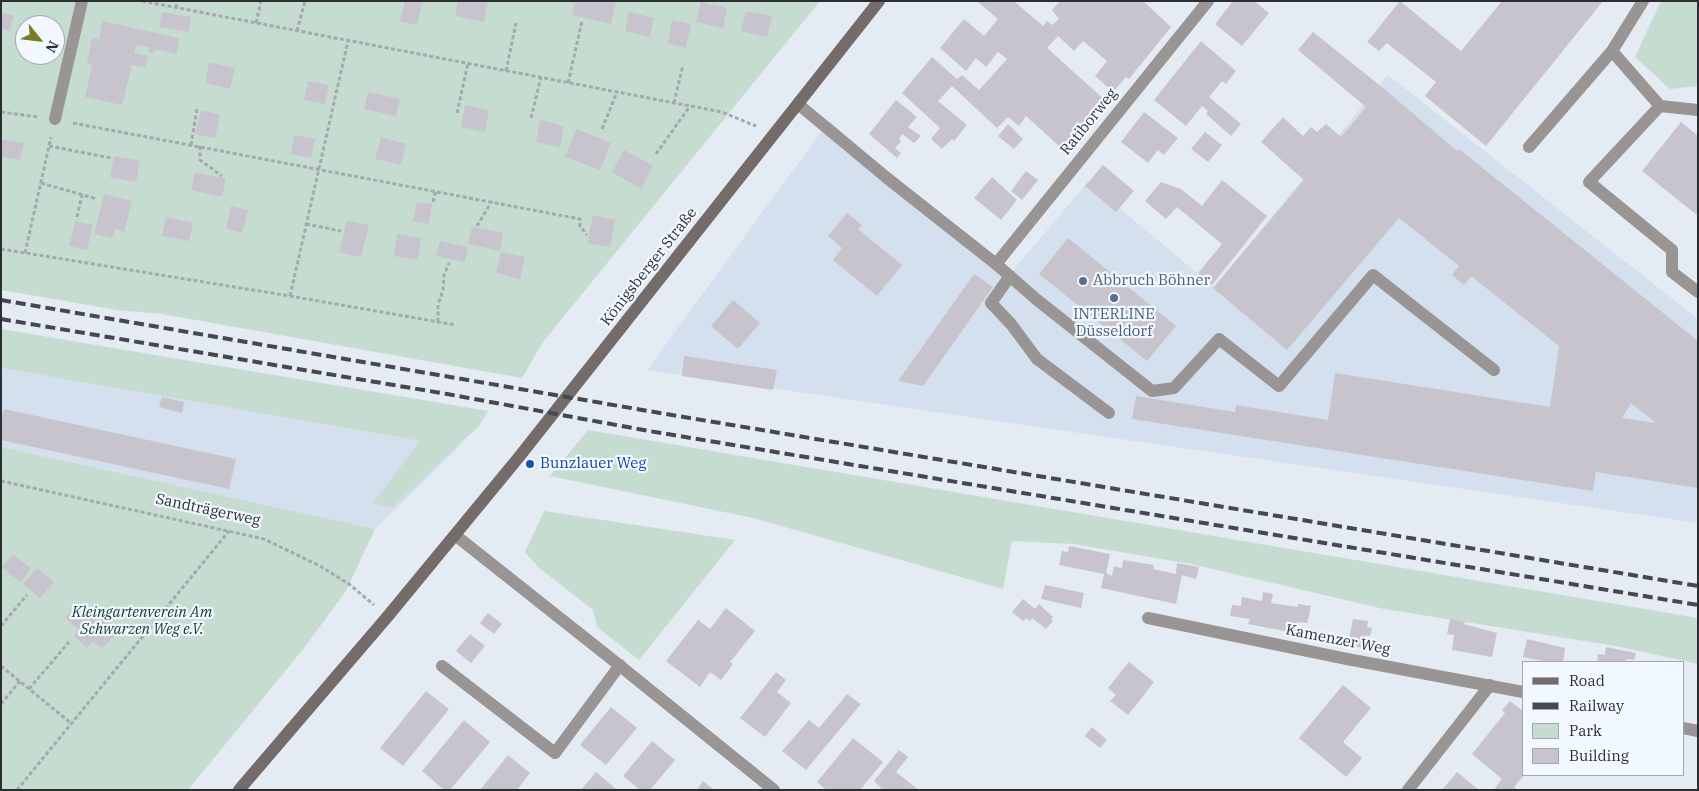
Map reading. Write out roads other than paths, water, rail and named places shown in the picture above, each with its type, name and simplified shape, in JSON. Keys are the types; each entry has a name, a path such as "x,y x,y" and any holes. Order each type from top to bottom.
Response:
{"main road":[{"name":"Königsberger Straße","path":"455,535 879,1"},
{"path":"239,790 455,535"}],"street":[{"path":"55,119 82,1"},
{"name":"Ratiborweg","path":"996,264 1208,1"},
{"path":"1529,147 1612,51 1643,1"},
{"path":"1612,51 1660,106 1698,110"},
{"path":"798,104 1152,392 1174,388 1219,339 1279,386 1374,275 1494,370"},
{"path":"1660,106 1590,182 1672,250 1672,272 1698,292"},
{"path":"1010,276 991,303 1011,324 1037,360 1109,413"},
{"path":"455,535 774,790"},
{"name":"Kamenzer Weg","path":"1148,618 1346,659 1522,692"},
{"path":"442,666 555,753 620,665"},
{"path":"1408,790 1490,685"},
{"path":"1684,728 1698,731"}],"railway":[{"path":"1,300 666,414 1698,586"},
{"path":"1,319 447,394 649,431 1698,605"}],"place":[{"name":"Abbruch Böhner","path":"1083,281"},
{"name":"INTERLINE Düsseldorf","path":"1114,298"},
{"name":"Bunzlauer Weg","path":"530,464"}],"park label":[{"name":"Kleingartenverein Am Schwarzen Weg e.V.","path":"142,622"}]}
